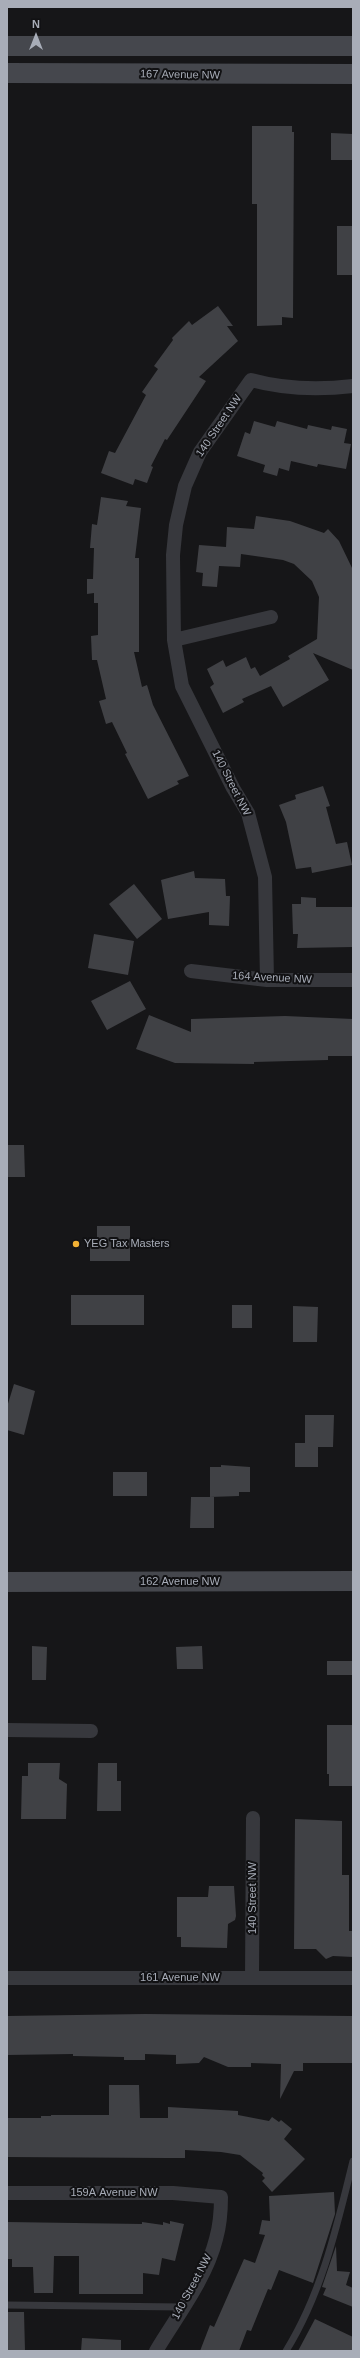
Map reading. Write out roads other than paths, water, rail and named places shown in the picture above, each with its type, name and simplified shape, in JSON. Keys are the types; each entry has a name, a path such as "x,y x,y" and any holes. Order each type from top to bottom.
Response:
{"main road":[{"path":"7,46 353,46"},
{"name":"167 Avenue NW","path":"7,73 353,74"},
{"name":"162 Avenue NW","path":"7,1582 353,1581"}],"street":[{"name":"140 Street NW","path":"267,980 265,877 248,812 233,788 182,686 174,640 173,555 176,525 184,486 200,452 251,380 269,385 309,388 353,386"},
{"path":"174,640 271,617"},
{"name":"164 Avenue NW","path":"191,971 267,980 353,980"},
{"path":"7,1730 91,1731"},
{"name":"140 Street NW","path":"252,1978 253,1818"},
{"name":"161 Avenue NW","path":"7,1978 353,1978"},
{"name":"159A Avenue NW","path":"7,2193 173,2193 222,2197"},
{"name":"140 Street NW","path":"156,2351 202,2275 216,2240 222,2197"}],"lane":[{"path":"286,2351 306,2316 321,2279 333,2242 353,2161"},
{"path":"7,2305 182,2307"}],"place":[{"name":"YEG Tax Masters","path":"76,1244"}]}
